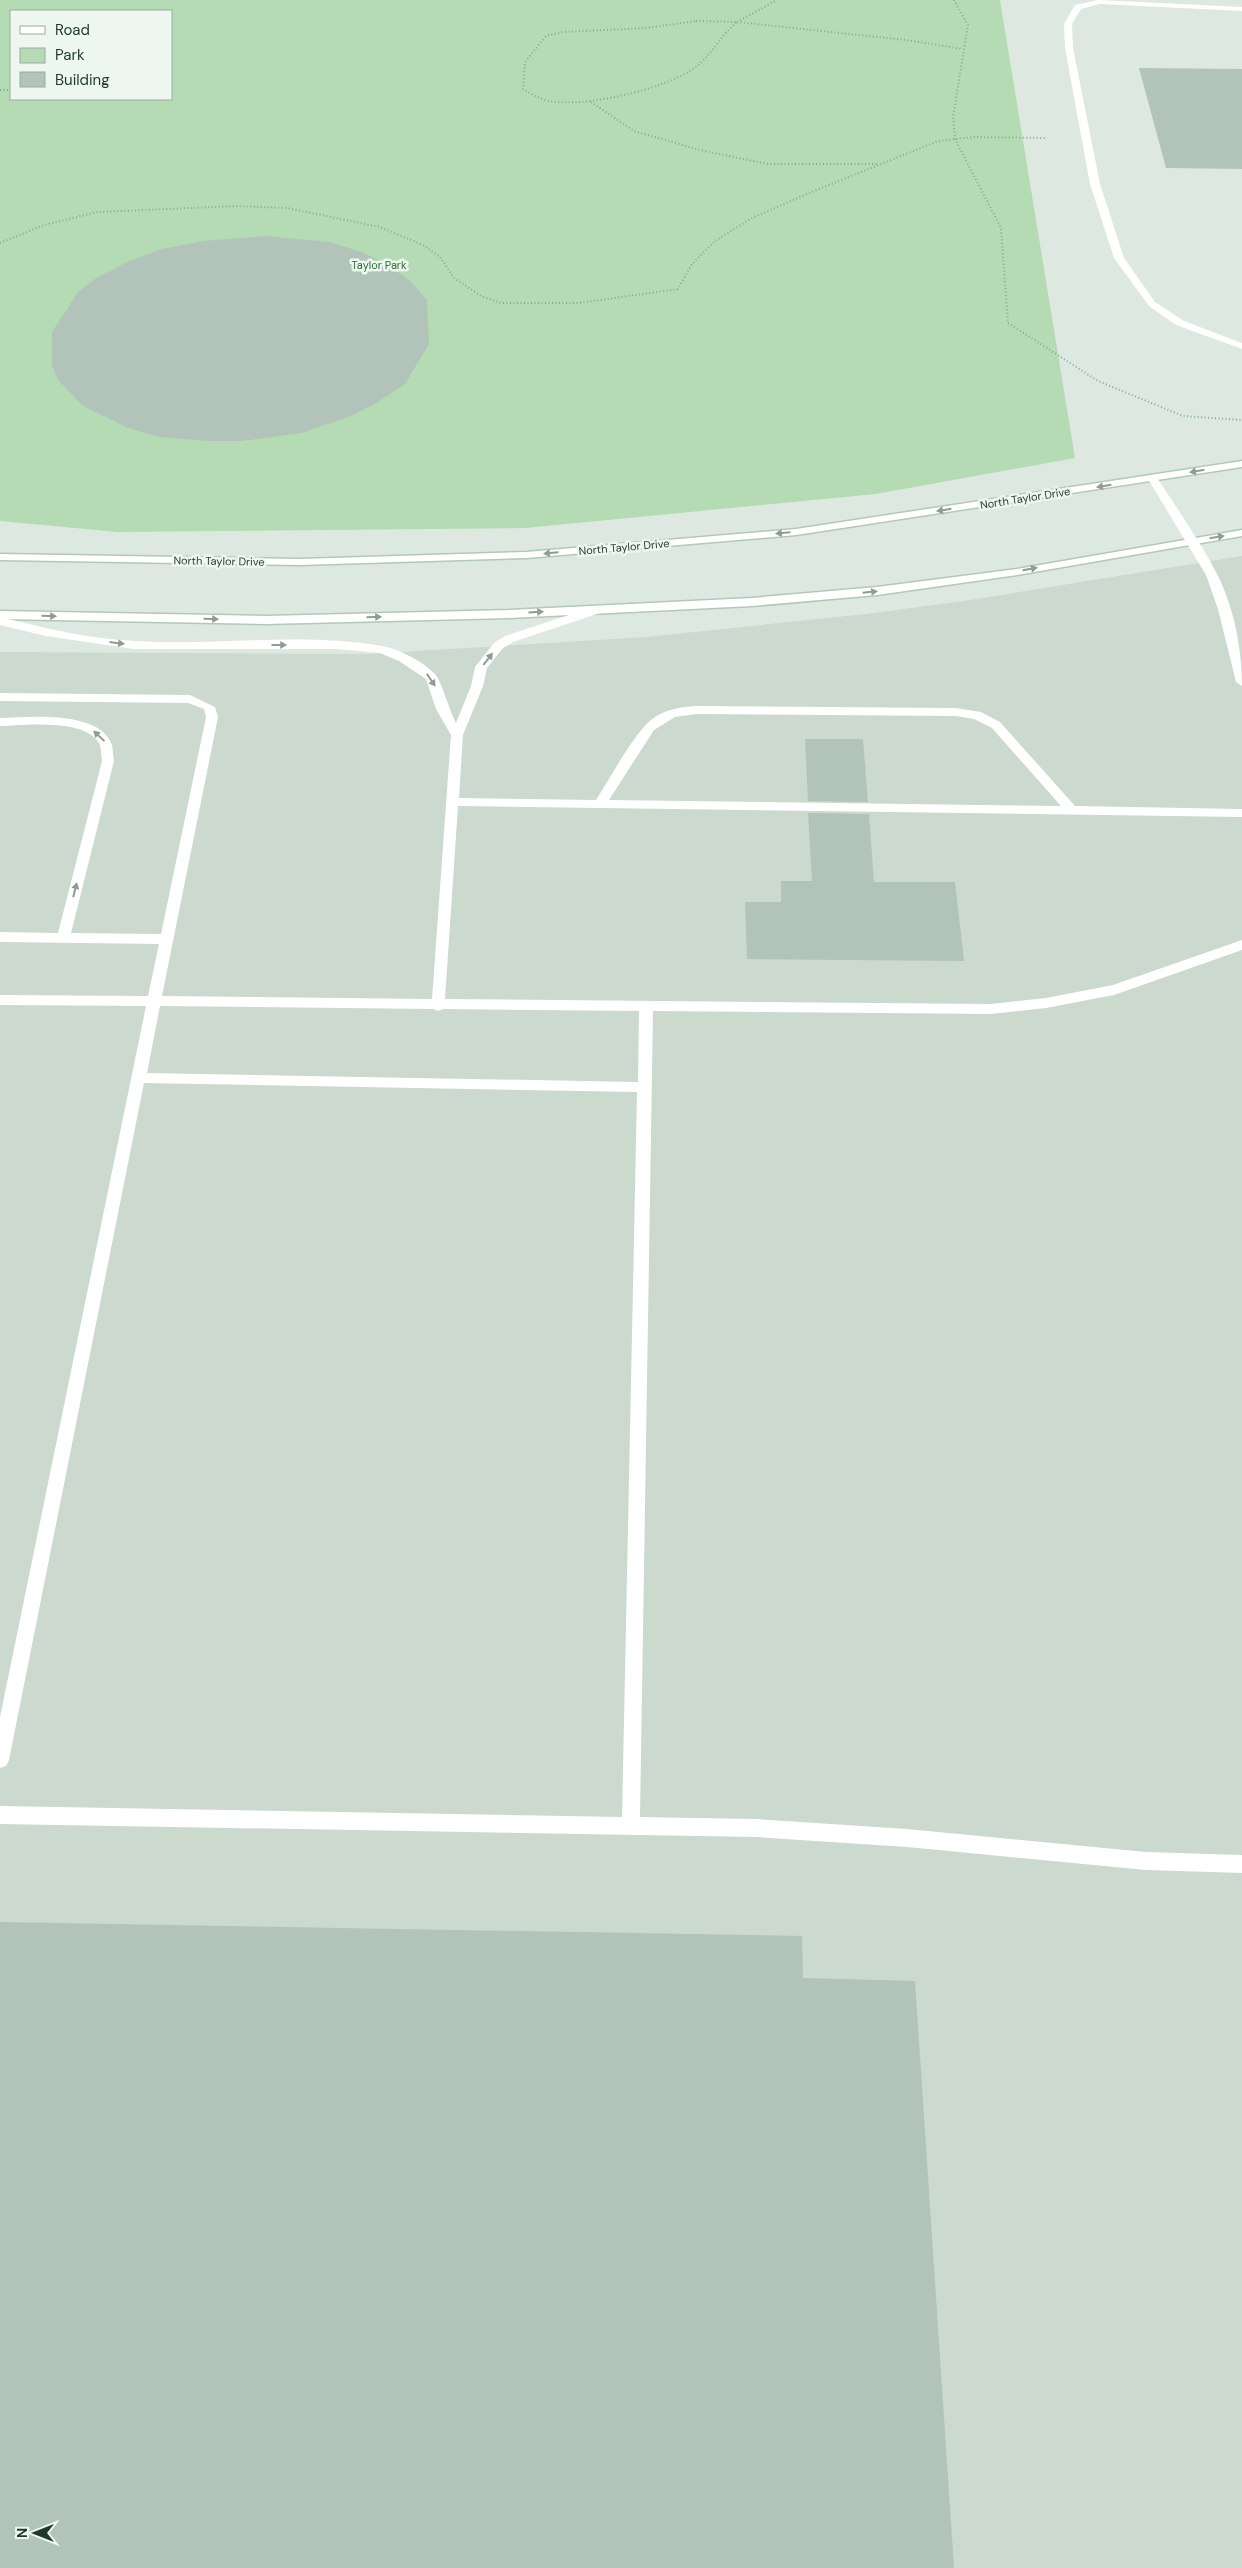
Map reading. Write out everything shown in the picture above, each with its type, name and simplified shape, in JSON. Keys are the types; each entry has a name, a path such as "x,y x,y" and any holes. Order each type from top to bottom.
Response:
{"main road":[{"path":"1242,9 1100,2 1078,7 1068,24 1069,48 1095,184 1119,258 1134,282 1152,304 1180,323 1242,346"},
{"name":"North Taylor Drive","path":"0,557 300,562 526,555 796,532 1242,464"},
{"path":"1153,479 1192,540 1214,580 1242,682"},
{"path":"0,615 266,620 596,610 752,602 877,591 1017,572 1192,540 1242,533"},
{"path":"438,1006 457,735 477,686 481,667 498,646 516,636 596,610"},
{"path":"0,621 54,634 134,646 337,645 382,650 403,658 432,677 442,709 457,735"},
{"path":"0,697 176,698 197,701 209,707 212,712 0,1760"},
{"path":"600,804 650,727 657,719 672,712 696,710 956,712 978,715 996,725 1072,811"},
{"path":"0,722 53,722 79,725 101,735 109,750 108,761 63,938"},
{"path":"452,802 1242,813"},
{"path":"0,937 167,939"},
{"path":"0,1000 966,1010 1021,1006 1074,998 1134,985 1242,944"},
{"path":"631,1827 646,1007"},
{"path":"139,1078 644,1087"},
{"path":"0,1815 798,1831 907,1838 1146,1861 1242,1864"}],"path":[{"path":"777,0 767,8 736,22 694,69 646,87 591,102 543,101 530,96 523,89 526,62 534,48 546,36 563,32 647,28 696,21 736,22 906,40 962,49"},
{"path":"954,0 968,25 962,49 953,117 955,139 1001,228 1008,324 1098,381 1183,416 1242,420"},
{"path":"591,102 634,131 700,150 768,164 882,164"},
{"path":"0,243 44,225 98,212 228,206 287,208 380,227 423,244 440,257 454,278 480,296 501,303 579,303 678,289 692,264 715,241 750,219 938,141 974,137 1086,138"}],"shaded area":[{"path":"1242,556 1242,2568 0,2568 0,652 369,654 646,637 866,614 964,601"}],"green space":[{"name":"Taylor Park","path":"0,0 1000,0 1075,458 876,494 525,528 117,532 0,521"}],"building":[{"path":"1139,68 1242,69 1242,169 1166,168"},
{"path":"266,236 329,242 362,252 390,266 410,281 427,300 429,344 405,384 375,404 351,416 302,433 242,441 207,441 159,437 128,428 83,406 58,380 52,366 52,332 78,292 95,279 125,263 162,249 203,241"},
{"path":"805,739 863,739 868,802 808,801"},
{"path":"808,813 869,814 874,882 955,882 964,961 747,959 745,902 781,902 781,881 812,881"},
{"path":"0,1922 802,1936 803,1978 915,1981 954,2568 0,2568"}]}
